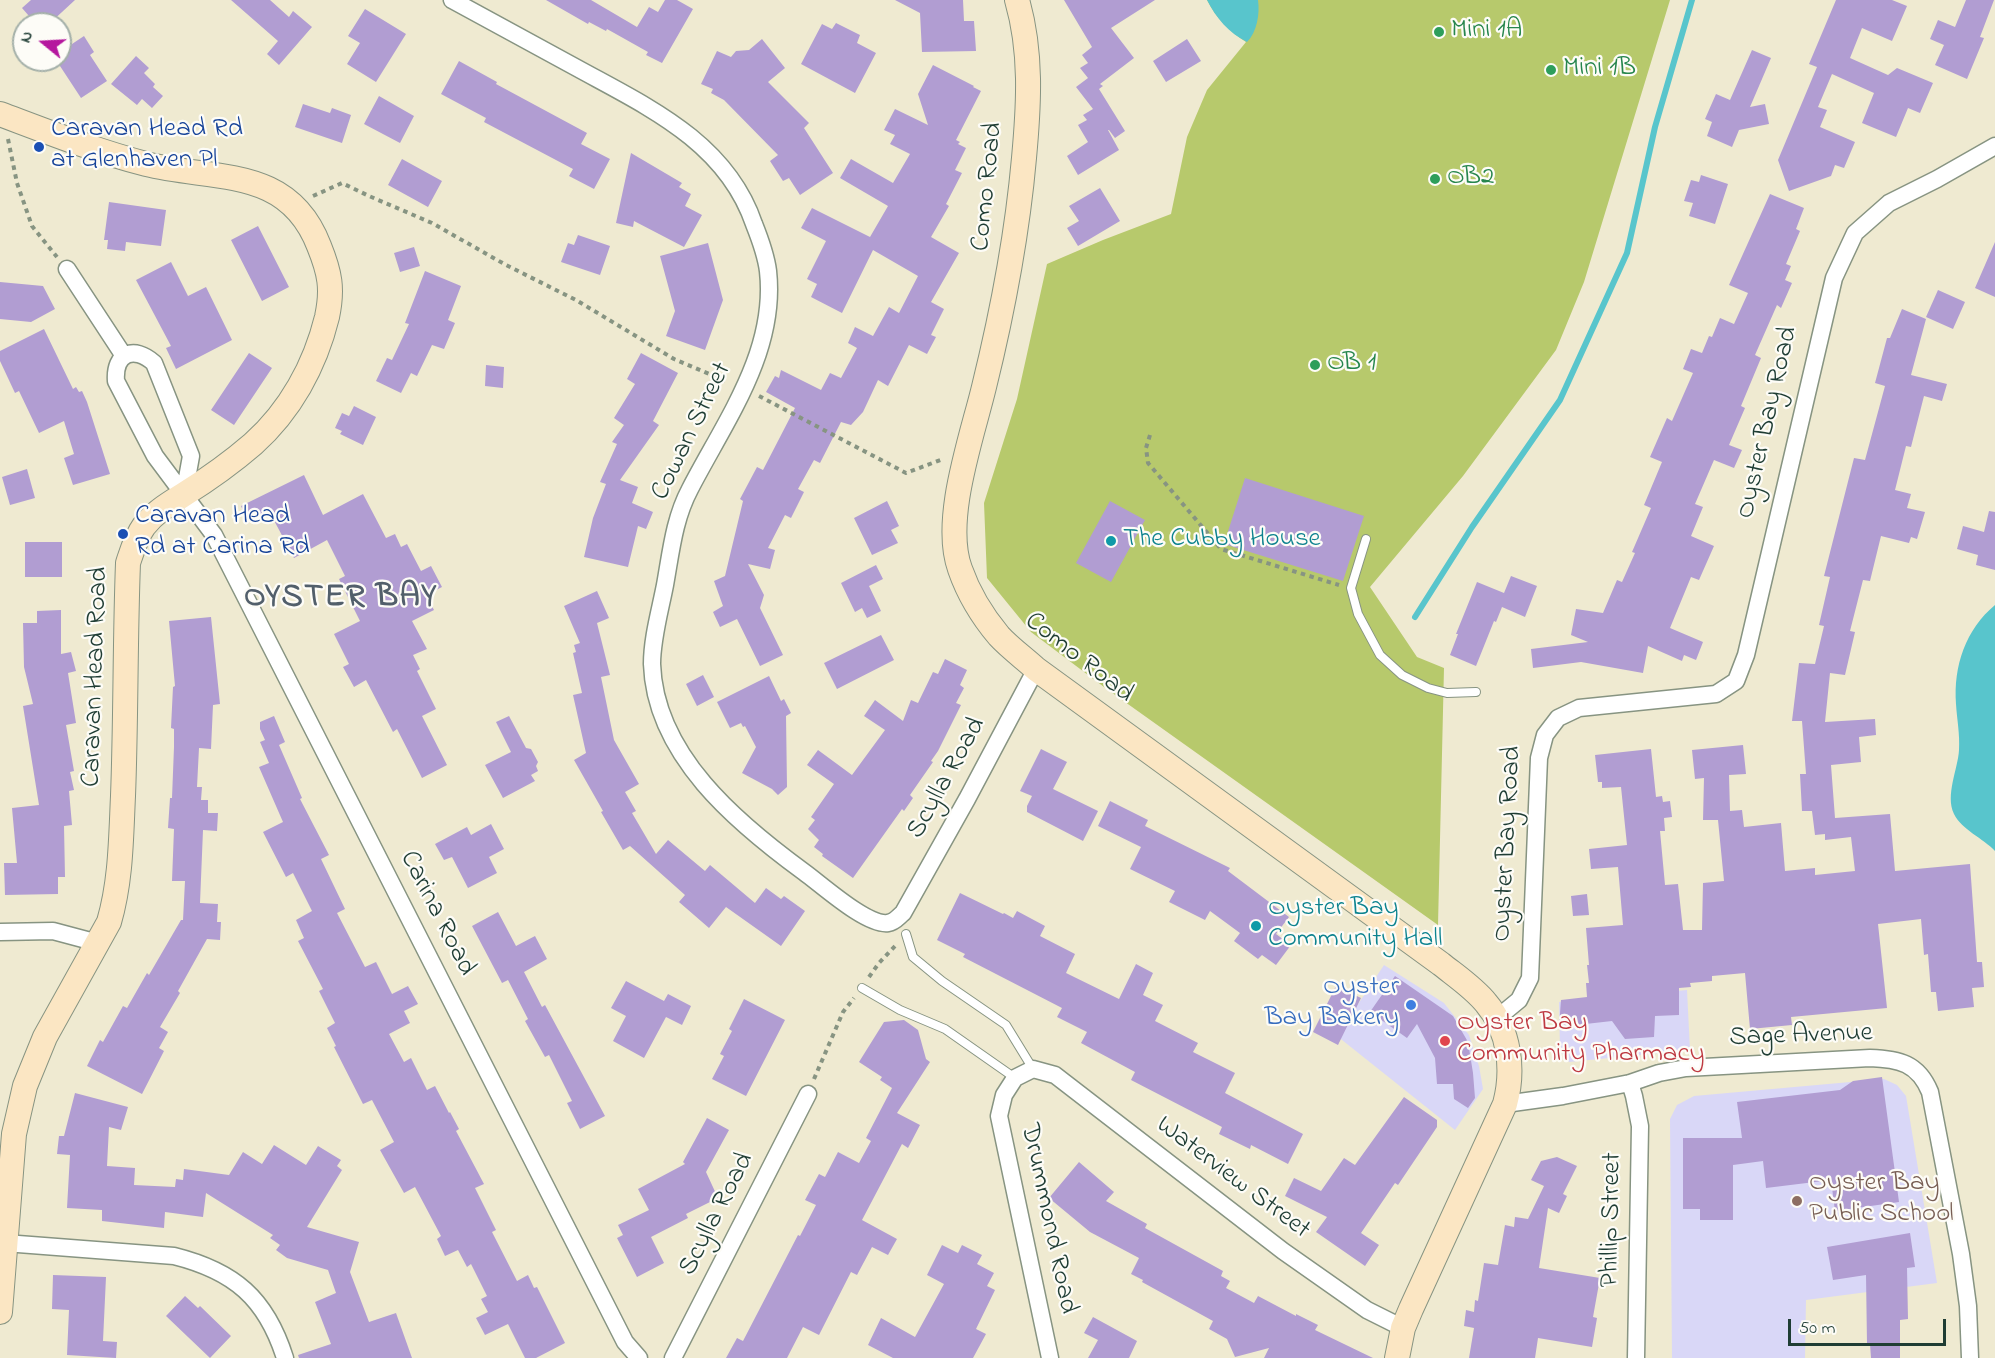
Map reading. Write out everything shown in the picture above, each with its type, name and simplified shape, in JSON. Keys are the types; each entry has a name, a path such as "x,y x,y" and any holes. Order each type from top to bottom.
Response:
{"street":[{"name":"Cowan Street","path":"452,0 658,112 692,136 708,151 741,193 753,219 768,272 765,330 761,349 744,388 688,491 678,515 654,641 652,666 663,716 688,766 714,795 778,853 870,918 885,924 895,920 903,913"},
{"name":"Como Road","path":"1017,0 1025,26 1030,70 1019,217 1006,295 959,488 953,527 959,568 975,601 999,636 1036,669 1441,964 1486,1003 1496,1019"},
{"name":"Caravan Head Road","path":"0,1312 14,1134 25,1086 45,1037 109,922 114,905 119,866 125,748 128,563 143,527 161,509 238,457 271,428 290,402 318,348 331,298 329,271 316,237 293,205 272,190 242,179 148,165 74,142 3,125"},
{"name":"Oyster Bay Road","path":"1496,1019 1519,1000 1530,978 1539,758 1545,735 1558,718 1579,708 1716,694 1736,681 1746,654 1834,278 1855,233 1889,203 1995,146"},
{"path":"68,269 124,356 139,354 147,356 154,363 191,456 184,495"},
{"name":"Carina Road","path":"124,356 115,370 116,381 155,456 214,535 625,1342 639,1358"},
{"name":"Scylla Road","path":"903,913 1036,669"},
{"path":"0,932 52,931 98,943"},
{"path":"1397,1358 1403,1328 1505,1104 1510,1081 1510,1063 1506,1044 1496,1019"},
{"name":"Sage Avenue","path":"1505,1104 1630,1083 1659,1073 1686,1068 1769,1062 1888,1058 1914,1068 1925,1079 1930,1092 1961,1254 1968,1306 1970,1358"},
{"path":"1015,1078 1033,1069"},
{"name":"Waterview Street","path":"1033,1069 1055,1075 1074,1088 1140,1142 1283,1251 1367,1310 1403,1328"},
{"name":"Drummond Road","path":"1015,1078 1004,1095 999,1116 1050,1358"},
{"name":"Phillip Street","path":"1630,1083 1640,1126 1636,1358"},
{"name":"Scylla Road","path":"673,1358 808,1094"},
{"path":"4,1243 174,1256 199,1262 219,1271 240,1285 254,1299 268,1317 278,1336 285,1358"}],"lane":[{"path":"1366,539 1351,588 1358,614 1380,655 1402,675 1428,688 1447,693 1476,692"},
{"path":"906,934 913,957 942,981 1006,1025 1033,1069"},
{"path":"862,988 900,1010 945,1029 1015,1078"}],"path":[{"path":"3,125 17,183 32,226 68,269"},
{"path":"293,205 342,183 432,223 506,265 576,300 674,358 744,388 906,473 969,449"},
{"path":"1150,435 1146,448 1148,463 1221,549 1351,588"},
{"path":"808,1094 843,1012 862,988"}],"shaded area":[{"path":"1384,965 1444,1003 1469,1035 1479,1066 1483,1089 1455,1130 1337,1036"},
{"path":"1687,990 1690,1050 1569,1062 1560,1051 1559,1002"},
{"name":"Oyster Bay Public School","path":"1884,1079 1897,1085 1906,1096 1937,1283 1806,1300 1805,1358 1672,1358 1670,1119 1677,1105 1694,1096"}],"green space":[{"path":"1207,0 1670,0 1584,282 1556,350 1463,476 1370,587 1417,657 1444,668 1438,925 1104,687 1031,632 987,578 984,503 1017,399 1047,264 1171,214 1187,137 1207,90 1246,42 1224,24"}],"water":[{"path":"1207,0 1258,0 1257,22 1247,42 1224,24"},
{"path":"1995,605 1995,851 1958,820 1954,814 1951,799 1959,750 1956,690 1959,662 1976,625"}],"building":[{"path":"31,0 75,0 62,12 26,12 22,8"},
{"path":"231,0 270,0 289,17 293,11 312,27 279,65 267,54 278,41"},
{"path":"546,0 591,0 637,27 649,7 658,12 665,0 677,0 693,9 662,63 646,55 648,52 607,29 606,31 589,22 588,24"},
{"path":"895,0 963,0 964,21 974,21 976,51 922,52 920,13"},
{"path":"1064,0 1155,0 1111,28 1134,58 1100,84 1103,86 1099,89 1125,131 1115,138 1108,130 1119,150 1078,175 1067,156 1088,142 1078,125 1087,120 1083,115 1093,109 1076,87 1088,78 1080,68 1088,63 1082,55 1092,47"},
{"path":"1836,0 1892,0 1907,6 1892,41 1862,28 1850,58 1888,75 1897,68 1933,83 1920,113 1908,108 1896,137 1862,123 1874,93 1832,74 1818,107 1827,110 1820,127 1855,142 1844,168 1835,165 1831,176 1789,191 1778,160 1817,67 1809,64"},
{"path":"1966,0 1994,0 1980,37 1984,38 1967,79 1935,65 1944,45 1930,39 1938,20 1955,27"},
{"path":"365,9 406,34 376,82 347,64 360,43 348,36"},
{"path":"836,23 860,35 857,43 876,53 855,93 801,64 822,24 832,29"},
{"path":"84,36 94,52 90,55 107,81 81,98 64,72 72,72 72,44"},
{"path":"762,39 785,68 768,82 809,123 804,128 833,173 800,195 789,178 783,181 770,161 778,155 724,100 711,93 713,89 701,84 717,51 731,57 736,51 749,50"},
{"path":"1187,39 1201,61 1166,82 1153,61"},
{"path":"1752,50 1771,58 1750,107 1765,104 1769,124 1739,130 1732,147 1707,136 1712,122 1705,119 1716,94 1730,100"},
{"path":"136,56 149,68 144,73 155,84 153,87 163,96 152,108 142,99 137,105 111,84"},
{"path":"459,61 497,82 496,84 587,133 581,144 610,159 594,189 569,176 573,169 484,122 486,118 441,94"},
{"path":"933,65 981,91 956,140 960,142 958,144 966,148 955,170 962,173 946,204 949,206 931,237 959,253 931,302 944,309 931,335 936,337 927,354 909,345 888,386 878,380 863,412 851,425 841,422 820,463 814,460 798,489 804,492 791,518 785,515 768,548 775,550 770,569 748,564 764,595 760,608 783,655 760,666 737,619 720,627 713,612 723,606 714,581 725,576 743,501 740,499 757,467 763,470 795,408 766,392 775,376 779,378 781,370 821,390 830,373 841,378 857,348 848,343 855,327 873,336 889,307 899,313 918,276 873,250 842,313 811,297 817,284 807,279 826,241 801,228 812,208 870,237 888,206 840,178 851,159 893,183 910,154 890,144 895,135 884,130 895,109 928,125 918,94"},
{"path":"379,96 414,116 400,143 364,124"},
{"path":"303,104 330,113 332,108 351,115 342,143 295,127"},
{"path":"631,153 682,183 679,187 691,194 685,206 702,215 684,247 634,221 633,227 616,223"},
{"path":"402,159 442,181 428,207 388,185"},
{"path":"1701,175 1728,184 1715,224 1689,216 1693,203 1684,201 1691,180 1699,182"},
{"path":"1100,188 1120,221 1078,246 1067,228 1079,221 1069,206"},
{"path":"1770,194 1804,208 1796,229 1800,231 1786,264 1791,266 1785,280 1792,283 1781,308 1777,305 1755,355 1761,358 1741,406 1745,408 1729,445 1742,450 1734,468 1714,460 1695,504 1703,507 1691,536 1714,546 1699,580 1691,577 1670,628 1703,642 1696,660 1684,655 1682,661 1648,646 1643,673 1581,662 1533,668 1531,649 1588,642 1571,635 1576,609 1603,613 1617,580 1622,582 1651,508 1644,505 1662,462 1650,457 1667,418 1672,421 1693,373 1683,369 1691,349 1702,353 1720,318 1734,324 1748,293 1729,285"},
{"path":"109,202 166,210 161,246 126,242 125,251 107,249 108,240 104,240"},
{"path":"258,226 289,287 262,301 231,240"},
{"path":"578,235 610,246 600,275 561,262 568,243 574,245"},
{"path":"1995,242 1995,297 1975,288"},
{"path":"708,243 723,300 705,350 666,336 675,311 660,256"},
{"path":"414,247 420,266 400,272 394,253"},
{"path":"171,262 188,296 206,287 232,340 176,369 166,348 171,346 136,280"},
{"path":"425,271 461,286 448,320 455,323 444,349 432,345 417,376 411,373 401,393 376,381 387,358 392,360 409,324 405,323"},
{"path":"0,282 43,286 55,309 31,322 0,319"},
{"path":"1938,290 1965,302 1953,329 1926,317"},
{"path":"1902,309 1926,319 1911,375 1947,384 1942,401 1924,396 1911,447 1906,446 1895,490 1911,494 1907,508 1925,512 1917,539 1911,537 1909,543 1881,536 1870,581 1863,580 1850,631 1855,632 1845,675 1830,673 1825,722 1875,719 1876,735 1859,737 1861,762 1831,765 1835,818 1890,814 1895,871 1970,864 1977,962 1982,962 1984,987 1972,988 1974,1007 1938,1011 1936,992 1931,992 1928,954 1924,955 1921,919 1878,924 1887,1008 1791,1017 1792,1025 1750,1029 1745,973 1712,976 1712,981 1690,983 1691,987 1679,988 1679,1015 1655,1016 1654,1037 1625,1039 1612,1021 1559,1027 1561,1000 1587,997 1586,983 1589,983 1587,965 1589,965 1586,928 1623,925 1618,867 1591,869 1589,849 1627,845 1621,787 1602,788 1602,782 1598,782 1595,755 1651,749 1656,797 1662,796 1663,802 1670,801 1672,817 1664,818 1665,831 1660,831 1665,885 1678,884 1683,930 1702,930 1703,883 1724,881 1718,820 1703,820 1704,778 1695,779 1692,750 1743,745 1746,774 1729,775 1730,811 1742,810 1744,827 1781,823 1785,871 1815,868 1815,875 1855,871 1851,837 1825,840 1825,834 1815,835 1812,811 1802,811 1800,774 1806,774 1802,721 1792,721 1799,663 1815,664 1824,626 1819,625 1830,577 1824,576 1854,458 1865,460 1885,386 1875,383 1887,338 1890,338"},
{"path":"44,329 73,389 76,387 79,392 82,391 110,474 73,485 64,458 74,454 64,421 39,433 19,391 15,393 0,361 0,351"},
{"path":"249,353 272,368 234,425 211,410"},
{"path":"641,353 678,373 653,421 659,425 620,480 638,487 632,503 653,512 646,529 638,526 628,567 584,557 593,518 606,484 600,482 617,444 612,442 624,425 614,418 635,384 627,379"},
{"path":"486,365 504,367 503,388 485,386"},
{"path":"354,406 376,417 363,445 340,434 342,431 335,428 342,413 349,416"},
{"path":"27,469 35,498 10,505 2,477"},
{"path":"304,475 323,515 363,494 386,538 395,534 401,547 407,544 421,571 431,566 442,587 426,595 434,610 412,621 427,649 413,655 420,669 417,671 436,709 422,716 447,765 422,778 397,729 393,732 366,680 354,687 343,667 349,664 334,634 360,621 339,579 345,576 327,540 294,558 269,511 248,521 241,506"},
{"path":"1245,478 1364,516 1343,581 1224,544"},
{"path":"887,501 899,526 891,530 898,543 872,555 854,518"},
{"name":"The Cubby House","path":"1110,501 1145,520 1111,582 1076,563"},
{"path":"1989,511 1995,512 1995,570 1976,565 1978,555 1957,549 1963,526 1984,532"},
{"path":"25,542 62,542 62,577 25,577"},
{"path":"876,565 883,579 869,586 881,611 867,618 862,608 855,612 841,583"},
{"path":"1511,576 1537,586 1525,617 1502,607 1476,666 1450,655 1477,582 1504,593"},
{"path":"597,591 609,618 597,623 610,675 601,677 614,740 639,784 625,792 636,811 632,813 656,854 668,840 705,871 710,865 755,903 766,888 781,899 784,896 805,911 781,946 726,907 709,928 679,902 685,895 630,846 623,850 574,760 586,753 573,695 582,693 573,653 576,652 574,645 580,643 564,606"},
{"path":"61,610 61,654 71,652 76,671 68,673 76,723 66,725 74,771 70,772 74,790 69,791 72,825 64,826 65,877 58,877 58,894 5,895 4,863 17,863 12,808 39,805 23,706 33,704 24,667 23,623 37,623 37,611"},
{"path":"211,617 220,704 213,705 211,749 199,748 197,787 202,787 201,800 208,800 208,813 218,813 217,831 203,830 200,903 218,904 217,922 221,922 220,940 207,939 178,991 180,993 160,1027 168,1032 159,1048 164,1051 142,1094 87,1066 100,1040 103,1042 123,1006 127,1008 147,973 149,975 183,920 185,881 172,881 174,829 168,828 170,798 172,798 174,729 171,728 173,687 175,686 169,621"},
{"path":"881,635 894,660 837,689 824,663"},
{"path":"945,659 967,670 960,685 964,688 956,703 961,705 931,761 933,762 910,795 913,798 904,811 902,809 853,878 822,856 823,854 814,847 819,840 808,829 815,820 811,817 834,784 807,765 818,750 852,775 885,730 864,716 875,700 903,721 911,700 918,703 933,672 938,674"},
{"path":"703,675 714,697 697,706 686,684"},
{"path":"769,676 781,701 784,699 791,713 786,716 787,787 778,795 772,789 742,773 756,747 745,726 743,727 741,723 730,728 717,702"},
{"path":"274,716 285,742 279,745 302,798 300,799 329,855 321,859 345,909 337,913 365,967 376,962 392,994 408,986 418,1004 404,1011 410,1023 389,1034 404,1062 411,1058 427,1090 435,1086 450,1112 459,1129 456,1131 484,1184 475,1188 496,1230 492,1232 517,1281 528,1275 534,1288 537,1287 565,1343 536,1358 525,1358 508,1324 485,1335 476,1318 488,1312 481,1299 487,1296 471,1264 467,1267 458,1250 445,1256 437,1239 441,1236 415,1187 404,1193 380,1150 394,1142 372,1100 363,1104 334,1047 336,1046 327,1028 335,1023 319,991 323,989 298,941 304,938 296,920 312,911 293,873 286,877 263,832 283,822 259,767 269,763 260,742 265,740 260,729 260,722"},
{"path":"509,716 526,748 531,749 538,762 536,766 538,771 531,775 535,781 503,798 485,765 511,752 496,722"},
{"path":"1041,749 1067,762 1053,789 1098,811 1083,841 1027,812 1032,796 1020,791"},
{"path":"1110,801 1148,820 1145,826 1230,868 1228,871 1289,917 1276,934 1291,945 1276,965 1262,955 1258,959 1234,941 1240,933 1210,911 1205,920 1169,902 1175,891 1130,869 1141,847 1098,826"},
{"path":"491,824 504,849 489,857 497,873 468,888 452,857 444,860 435,844 467,827 471,835"},
{"path":"960,893 1013,918 1017,911 1045,926 1040,936 1075,954 1066,973 1119,999 1136,964 1153,973 1143,995 1163,1005 1155,1021 1198,1043 1193,1052 1235,1073 1225,1093 1303,1134 1288,1164 1251,1145 1250,1149 1219,1134 1222,1127 1131,1080 1135,1072 1081,1043 1087,1032 1057,1017 1062,1008 963,957 965,954 937,940"},
{"path":"1587,894 1589,915 1573,916 1571,896"},
{"path":"498,912 516,946 535,936 547,959 524,972 542,1007 545,1005 605,1116 580,1129 567,1103 572,1101 549,1055 545,1057 525,1021 528,1019 508,980 502,983 472,926"},
{"path":"1395,976 1453,1016 1468,1042 1475,1098 1468,1108 1454,1099 1453,1084 1437,1084 1435,1058 1417,1024 1407,1038 1370,1012"},
{"path":"626,981 664,1001 668,994 691,1006 682,1025 666,1017 644,1058 613,1041 626,1016 611,1008"},
{"path":"1336,986 1361,998 1338,1045 1313,1032"},
{"path":"744,999 785,1020 746,1096 712,1079 724,1056 720,1054 732,1031 729,1029"},
{"path":"904,1020 918,1030 926,1059 930,1062 897,1113 920,1125 908,1148 902,1144 862,1220 897,1239 888,1255 872,1247 857,1275 851,1272 819,1335 803,1327 787,1358 726,1358 737,1338 743,1341 816,1205 805,1200 819,1174 825,1177 838,1152 859,1163 871,1141 866,1138 892,1088 880,1080 882,1077 859,1062 884,1022"},
{"path":"1882,1077 1899,1202 1835,1211 1831,1180 1766,1188 1763,1161 1733,1165 1733,1220 1700,1220 1700,1209 1683,1209 1683,1138 1742,1138 1737,1102 1840,1090 1853,1081"},
{"path":"75,1093 128,1107 121,1130 109,1127 107,1166 135,1168 134,1185 175,1187 176,1179 183,1180 184,1169 229,1175 243,1152 262,1164 274,1145 306,1165 318,1146 341,1160 337,1166 342,1170 307,1227 359,1242 350,1272 369,1322 396,1313 412,1358 299,1358 298,1355 331,1344 315,1302 336,1293 328,1270 287,1258 276,1250 280,1245 270,1238 273,1235 206,1193 203,1217 165,1212 164,1228 102,1221 102,1210 67,1208 70,1155 57,1154 59,1136 64,1136"},
{"path":"1404,1097 1437,1120 1437,1127 1398,1185 1395,1183 1361,1233 1379,1245 1365,1266 1316,1232 1327,1217 1285,1196 1294,1178 1321,1191 1344,1158 1355,1165"},
{"path":"707,1118 729,1130 706,1172 718,1198 686,1214 688,1218 651,1237 664,1263 637,1277 617,1238 623,1235 618,1225 649,1210 638,1189 685,1164 683,1162"},
{"path":"1557,1157 1577,1166 1563,1194 1567,1196 1559,1213 1548,1208 1539,1268 1600,1278 1593,1317 1597,1318 1592,1347 1538,1338 1535,1358 1469,1358 1474,1328 1464,1326 1466,1310 1474,1312 1484,1263 1498,1265 1505,1225 1514,1227 1515,1217 1528,1219 1544,1186 1531,1180 1541,1161"},
{"path":"1079,1162 1114,1192 1106,1201 1147,1224 1145,1228 1223,1271 1221,1276 1230,1281 1226,1288 1254,1303 1258,1296 1296,1316 1296,1314 1318,1325 1315,1330 1373,1358 1264,1358 1269,1348 1235,1357 1227,1339 1209,1329 1213,1321 1131,1274 1139,1258 1090,1232 1049,1198"},
{"path":"1910,1233 1915,1267 1907,1268 1908,1319 1900,1320 1900,1358 1871,1358 1870,1344 1867,1344 1866,1275 1833,1280 1827,1247"},
{"path":"942,1245 958,1253 962,1245 982,1255 977,1264 994,1273 987,1286 995,1290 976,1329 986,1334 973,1358 893,1358 868,1345 881,1318 915,1337 944,1284 927,1275"},
{"path":"53,1275 106,1277 103,1341 117,1342 116,1358 67,1355 69,1310 52,1309"},
{"path":"185,1296 198,1308 200,1306 231,1336 210,1358 166,1316"},
{"path":"1093,1317 1137,1341 1129,1358 1088,1358 1098,1340 1084,1333"}],"waterway":[{"path":"1415,617 1472,527 1560,400 1627,253 1655,127 1692,0"}],"place":[{"name":"Mini 1A","path":"1439,32"},
{"name":"Mini 1B","path":"1551,70"},
{"name":"Caravan Head Rd at Glenhaven Pl","path":"39,147"},
{"name":"OB2","path":"1435,179"},
{"name":"OB 1","path":"1315,365"},
{"name":"Caravan Head Rd at Carina Rd","path":"123,534"},
{"name":"The Cubby House","path":"1111,541"},
{"name":"Oyster Bay Community Hall","path":"1256,926"},
{"name":"Oyster Bay Bakery","path":"1411,1005"},
{"name":"Oyster Bay Community Pharmacy","path":"1445,1041"},
{"name":"Oyster Bay Public School","path":"1797,1201"}],"district":[{"name":"OYSTER BAY","path":"341,600"}]}
